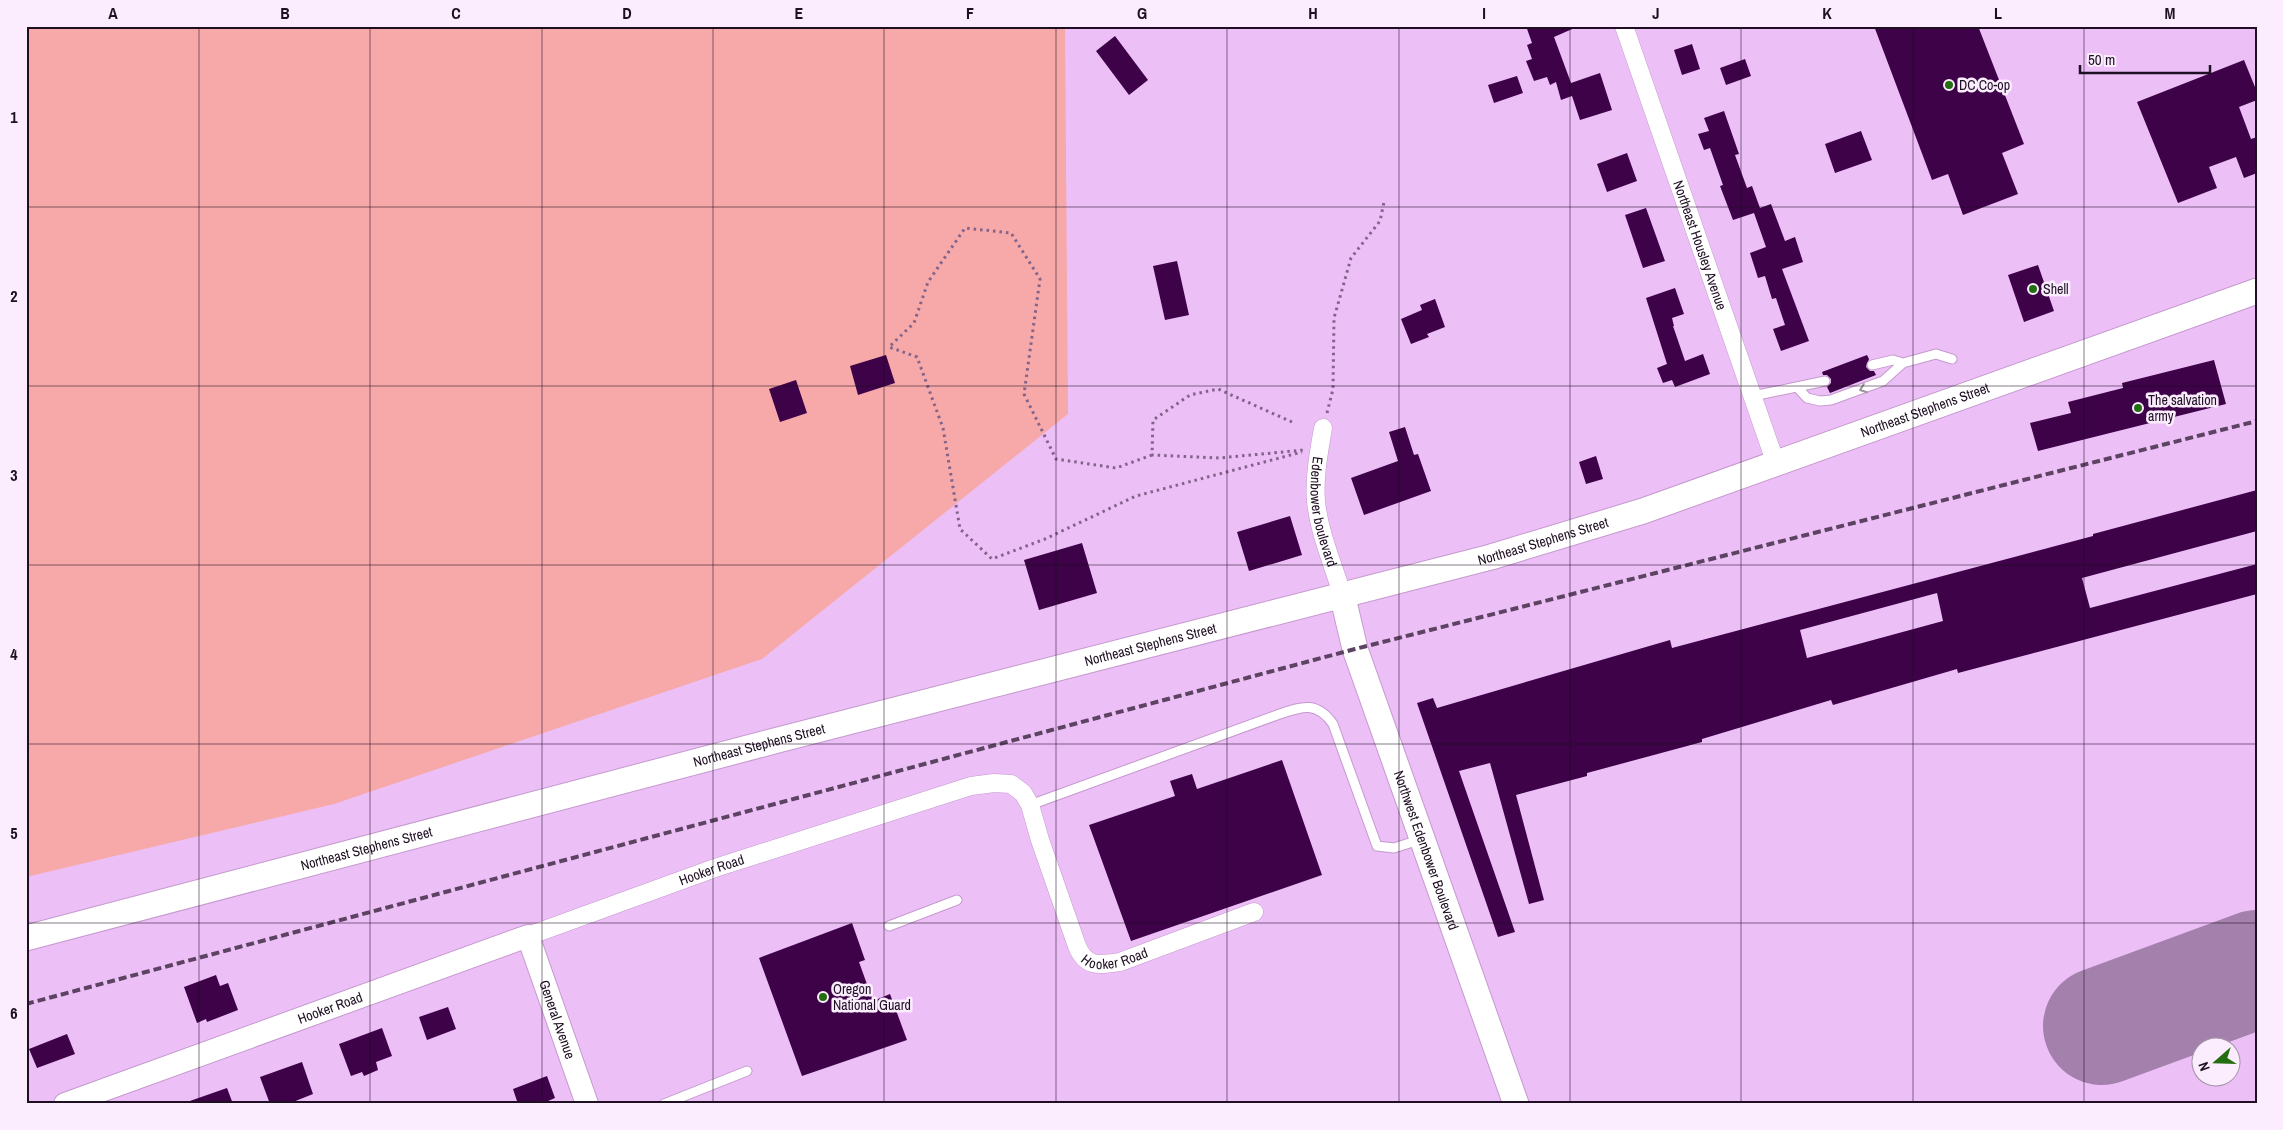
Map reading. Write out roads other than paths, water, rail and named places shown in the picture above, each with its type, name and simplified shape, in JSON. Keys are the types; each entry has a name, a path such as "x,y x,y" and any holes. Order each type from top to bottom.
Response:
{"main road":[{"name":"Northeast Stephens Street","path":"26,938 1342,594 1491,557 1643,511 2257,291"},
{"name":"Northwest Edenbower Boulevard","path":"1342,594 1355,649 1516,1104"}],"street":[{"name":"Northeast Housley Avenue","path":"1624,26 1776,464"},
{"name":"Edenbower boulevard","path":"1323,428 1316,479 1316,502 1342,594"},
{"name":"Hooker Road","path":"65,1104 715,868 971,786 994,783 1011,784 1023,793 1030,805 1040,840 1077,946 1082,957 1090,963 1120,962 1254,912"},
{"name":"General Avenue","path":"528,936 587,1104"}],"lane":[{"path":"1798,388 1807,398 1820,401 1831,400 1883,381 1903,363 1936,354 1952,359"},
{"path":"1872,366 1893,360 1903,363"},
{"path":"1753,396 1825,381"},
{"path":"1030,805 1277,715 1308,707 1326,714 1333,724 1377,846 1394,848 1423,839"},
{"path":"890,926 957,900"},
{"path":"664,1104 747,1072"}],"railway":[{"path":"26,1004 1355,649 2257,421"}],"place":[{"name":"DC Co-op","path":"1949,85"},
{"name":"Shell","path":"2033,289"},
{"name":"The salvation army","path":"2138,408"},
{"name":"Oregon National Guard","path":"823,997"}]}
